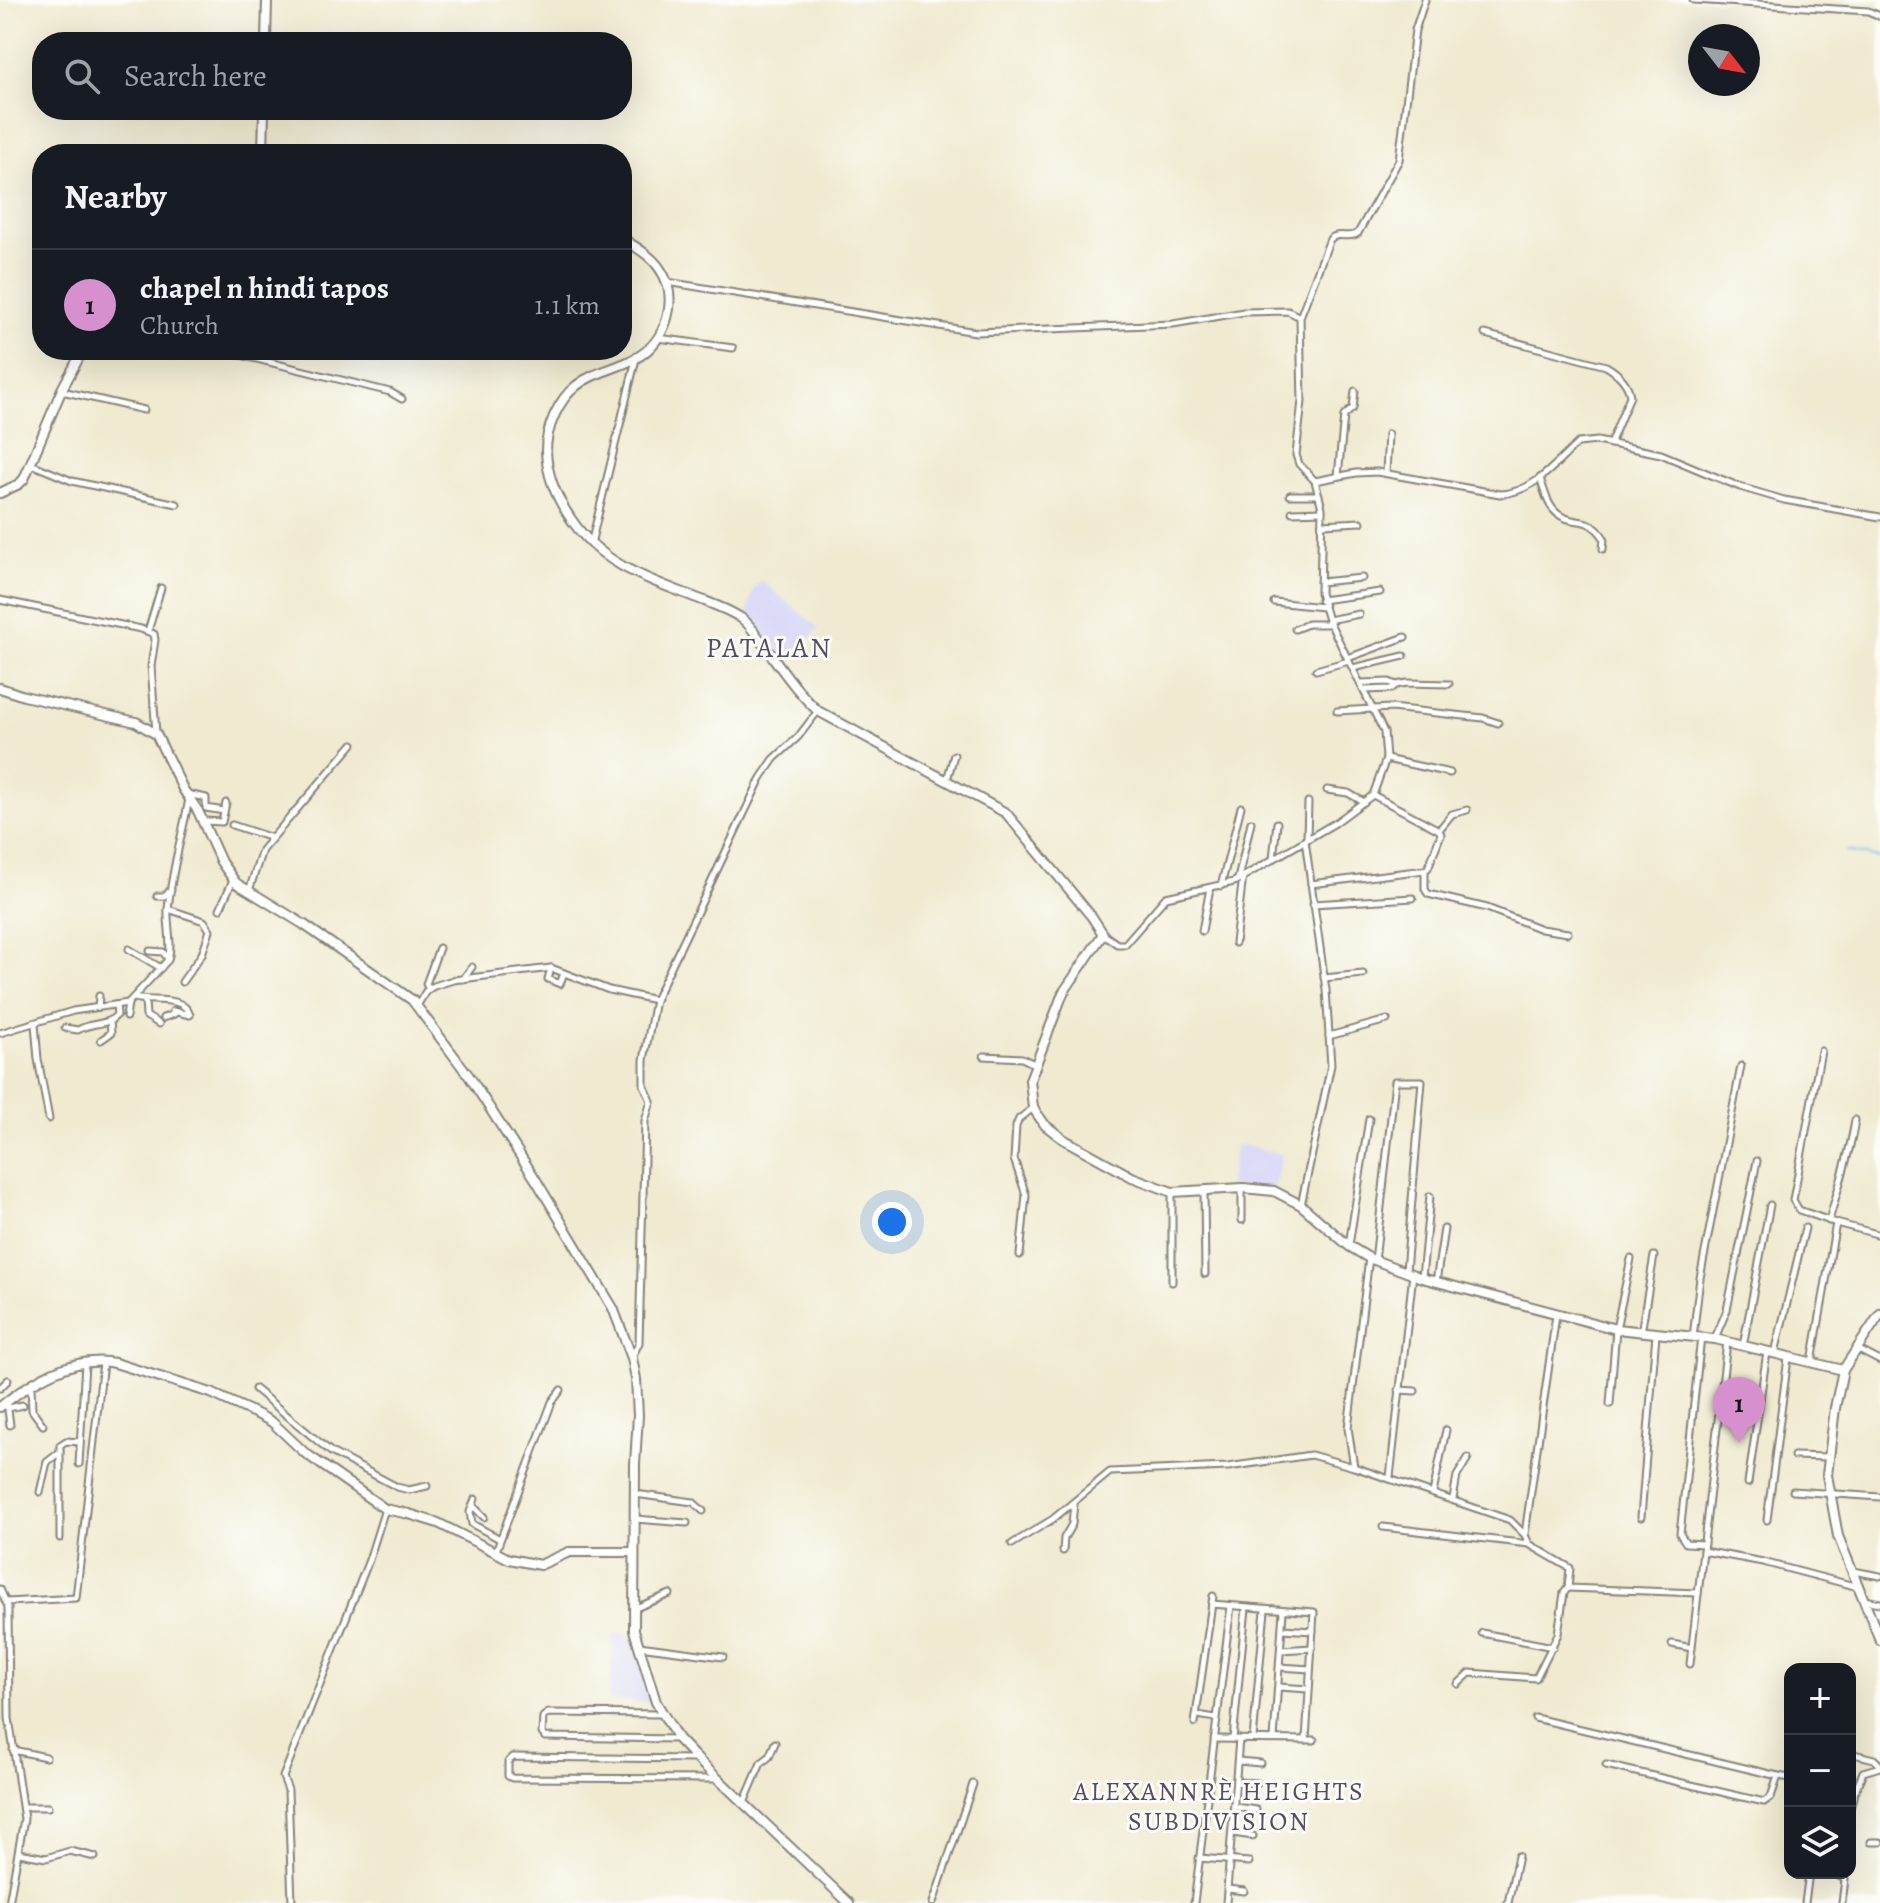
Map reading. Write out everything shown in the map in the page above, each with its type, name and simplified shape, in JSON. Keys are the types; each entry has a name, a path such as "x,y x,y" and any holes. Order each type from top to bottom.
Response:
{"street":[{"path":"266,32 267,0"},
{"path":"631,360 574,387 559,406 548,437 546,453 555,489 566,512 590,544 615,564 639,577 739,617 818,711 1011,817 1103,934 1117,944 1125,944 1162,900 1221,886 1335,823 1373,795 1386,759 1386,742 1375,710 1329,622 1321,600 1322,511 1315,481 1299,464 1296,455 1302,401 1300,317 1330,239 1336,235 1352,237 1358,233 1397,167 1415,30 1425,0"},
{"path":"1693,0 1868,11 1880,16"},
{"path":"263,144 264,120"},
{"path":"632,245 651,259 666,282 668,315 657,338 632,360"},
{"path":"666,282 976,332 1173,324 1244,312 1288,311 1300,317"},
{"path":"1485,334 1606,366 1616,372 1623,379 1630,396 1610,444"},
{"path":"657,338 733,348"},
{"path":"590,544 636,358"},
{"path":"0,493 19,484 31,464 61,391 78,360"},
{"path":"260,360 390,392 402,399"},
{"path":"61,391 144,410"},
{"path":"1338,476 1344,416 1353,408 1355,391"},
{"path":"1386,473 1388,434"},
{"path":"1315,481 1356,473 1386,473 1510,494 1555,467 1578,443 1597,441 1661,454 1740,487 1784,500 1880,517"},
{"path":"31,464 72,481 177,504"},
{"path":"1540,478 1544,494 1555,512 1594,524 1603,534 1603,549"},
{"path":"1290,495 1319,495"},
{"path":"1292,512 1322,511"},
{"path":"1322,524 1361,522"},
{"path":"1320,582 1362,578"},
{"path":"148,631 161,588"},
{"path":"1321,600 1380,592"},
{"path":"0,600 148,631 156,636 151,658 156,734 203,821 211,844 234,879 389,983 417,1007 469,1076 613,1308 632,1358 638,1415 632,1610 652,1695 678,1739 849,1903"},
{"path":"1274,602 1323,607"},
{"path":"1295,629 1359,614"},
{"path":"1316,670 1405,637"},
{"path":"1353,668 1404,656"},
{"path":"1361,683 1449,684"},
{"path":"1365,690 1391,689 1396,685"},
{"path":"0,688 136,722 156,734"},
{"path":"1337,711 1420,710 1483,718 1498,723"},
{"path":"632,1358 639,1343 645,1121 651,1101 644,1085 644,1060 655,1000 761,778 774,759 798,737 818,711"},
{"path":"249,891 262,850 353,744"},
{"path":"947,780 954,755"},
{"path":"1386,759 1450,773"},
{"path":"1327,790 1348,793 1364,802"},
{"path":"1373,795 1381,802 1439,830 1441,834 1425,870 1428,894 1487,908 1541,929 1568,933"},
{"path":"188,796 206,798 206,808 224,811"},
{"path":"0,1033 73,1011 128,1003 168,960 168,909 188,796"},
{"path":"1301,1205 1330,1069 1324,978 1306,839 1308,802"},
{"path":"203,821 221,822 226,803"},
{"path":"1221,886 1241,807"},
{"path":"1439,830 1452,814 1467,810"},
{"path":"238,817 233,826 272,838"},
{"path":"1235,943 1241,877 1251,822"},
{"path":"1273,858 1277,823"},
{"path":"1311,884 1425,870"},
{"path":"220,909 234,879"},
{"path":"1202,931 1210,888"},
{"path":"157,896 164,896 171,889"},
{"path":"1313,904 1413,898"},
{"path":"168,909 204,921 210,930 202,954 182,982"},
{"path":"1103,934 1063,993 1034,1064 1030,1090 1033,1108 1045,1125 1063,1139 1132,1177 1172,1192 1242,1188 1274,1191 1301,1205 1349,1246 1372,1259 1422,1278 1616,1329 1715,1339 1843,1370"},
{"path":"429,989 426,984 439,948"},
{"path":"129,949 161,968"},
{"path":"150,951 163,952 168,960"},
{"path":"462,980 472,967"},
{"path":"417,1007 429,989 462,980 551,968 609,990 655,1000"},
{"path":"551,968 548,979 554,984 560,984 564,973"},
{"path":"1324,978 1363,974"},
{"path":"98,1007 99,996"},
{"path":"134,998 184,1004 190,1015 174,1014 161,1021 146,1016 145,1001"},
{"path":"172,1002 174,1014"},
{"path":"126,1017 128,1003"},
{"path":"65,1028 78,1030 110,1021 117,1015 116,1005"},
{"path":"1329,1036 1387,1020"},
{"path":"101,1040 111,1033 110,1021"},
{"path":"35,1024 49,1119"},
{"path":"1821,1051 1793,1200 1799,1210 1877,1234"},
{"path":"984,1056 1022,1058 1034,1064"},
{"path":"1741,1066 1700,1278 1680,1534 1686,1543 1859,1588"},
{"path":"1354,1467 1348,1428 1395,1081 1422,1081 1409,1273 1390,1477"},
{"path":"1020,1255 1026,1195 1014,1159 1016,1126 1019,1119 1033,1108"},
{"path":"1349,1246 1369,1119"},
{"path":"1812,1363 1838,1187 1849,1158 1855,1120"},
{"path":"1715,1339 1727,1310 1757,1161"},
{"path":"1242,1188 1242,1220"},
{"path":"1204,1191 1205,1274"},
{"path":"1172,1192 1172,1282"},
{"path":"1422,1278 1430,1196"},
{"path":"1743,1346 1770,1205"},
{"path":"1748,1483 1771,1352 1805,1228"},
{"path":"1436,1282 1444,1229"},
{"path":"1641,1333 1654,1256"},
{"path":"1610,1404 1616,1329 1631,1259"},
{"path":"1880,1314 1877,1325 1843,1370 1828,1457 1829,1493 1835,1527 1880,1640"},
{"path":"1525,1535 1556,1315"},
{"path":"1641,1517 1656,1334"},
{"path":"1690,1664 1727,1342"},
{"path":"1857,1349 1880,1361"},
{"path":"1767,1520 1789,1357"},
{"path":"7,1602 76,1598 103,1361"},
{"path":"5,1405 66,1366 103,1361 211,1393 259,1415 272,1422 305,1453 385,1509 438,1523 495,1552 529,1565 540,1565 569,1552 633,1552"},
{"path":"79,1464 85,1363"},
{"path":"0,1388 8,1380"},
{"path":"31,1387 32,1410 43,1425"},
{"path":"255,1389 330,1453 397,1487 409,1490 427,1486"},
{"path":"495,1552 552,1402 561,1390"},
{"path":"1399,1390 1415,1391"},
{"path":"5,1405 23,1405"},
{"path":"5,1405 10,1425"},
{"path":"1433,1493 1446,1430"},
{"path":"60,1538 61,1442 80,1442"},
{"path":"40,1492 47,1462 60,1452"},
{"path":"324,1465 330,1453"},
{"path":"1012,1544 1046,1524 1105,1475 1115,1471 1228,1467 1311,1455 1390,1477 1407,1486 1510,1520 1525,1535 1529,1544"},
{"path":"1794,1456 1828,1457"},
{"path":"1453,1499 1457,1476 1468,1458"},
{"path":"1793,1491 1880,1497"},
{"path":"634,1494 693,1502 703,1511"},
{"path":"1063,1551 1064,1538 1072,1524 1074,1502"},
{"path":"484,1517 474,1503 470,1512 472,1524 500,1539"},
{"path":"292,1903 288,1790 283,1777 369,1560 385,1509"},
{"path":"634,1519 687,1523"},
{"path":"1383,1527 1529,1544 1570,1568 1559,1629 1536,1678 1470,1673 1458,1684"},
{"path":"1851,1571 1880,1576"},
{"path":"1568,1588 1698,1593"},
{"path":"0,1589 7,1602 9,1718 23,1807 23,1829 9,1903"},
{"path":"632,1610 670,1594"},
{"path":"1195,1723 1213,1596"},
{"path":"1863,1600 1880,1603"},
{"path":"1212,1604 1314,1612 1306,1740"},
{"path":"1194,1903 1231,1606"},
{"path":"1226,1903 1237,1782 1236,1739 1246,1608"},
{"path":"1253,1739 1265,1610"},
{"path":"1274,1739 1283,1611"},
{"path":"1869,1615 1880,1617"},
{"path":"1282,1629 1313,1631"},
{"path":"1482,1633 1553,1647"},
{"path":"1672,1644 1692,1648"},
{"path":"638,1645 723,1657"},
{"path":"1281,1650 1312,1648"},
{"path":"1280,1667 1310,1669"},
{"path":"1279,1687 1308,1689"},
{"path":"662,1714 548,1713 543,1717 542,1733 545,1737 678,1739"},
{"path":"1197,1715 1216,1718"},
{"path":"1535,1718 1784,1777"},
{"path":"1214,1739 1314,1740"},
{"path":"744,1803 761,1763 769,1757 775,1743"},
{"path":"13,1750 46,1757"},
{"path":"1856,1754 1874,1759 1880,1766 1863,1772 1856,1785"},
{"path":"697,1759 513,1757 508,1762 508,1776 718,1779"},
{"path":"1238,1761 1260,1763"},
{"path":"1606,1765 1764,1802 1769,1800 1778,1776"},
{"path":"1237,1782 1257,1783"},
{"path":"933,1903 973,1784"},
{"path":"23,1807 48,1807"},
{"path":"1235,1807 1256,1810"},
{"path":"1233,1833 1253,1836"},
{"path":"1871,1842 1880,1842"},
{"path":"19,1853 46,1858 70,1851 95,1857"},
{"path":"1508,1903 1518,1856"},
{"path":"1199,1858 1249,1862"},
{"path":"1805,1903 1808,1879"},
{"path":"1842,1903 1845,1879"},
{"path":"1228,1889 1244,1891"}],"shaded area":[{"path":"762,581 819,628 787,664 746,617 754,588"},
{"path":"1236,1144 1282,1154 1274,1189 1228,1186"},
{"path":"614,1634 632,1636 652,1702 608,1700"}],"waterway":[{"path":"1847,851 1880,858"}],"place":[{"name":"chapel n hindi tapos","path":"1739,1443"}],"district":[{"name":"PATALAN","path":"769,647"},
{"name":"ALEXANNRÈ HEIGHTS SUBDIVISION","path":"1219,1806"}]}
